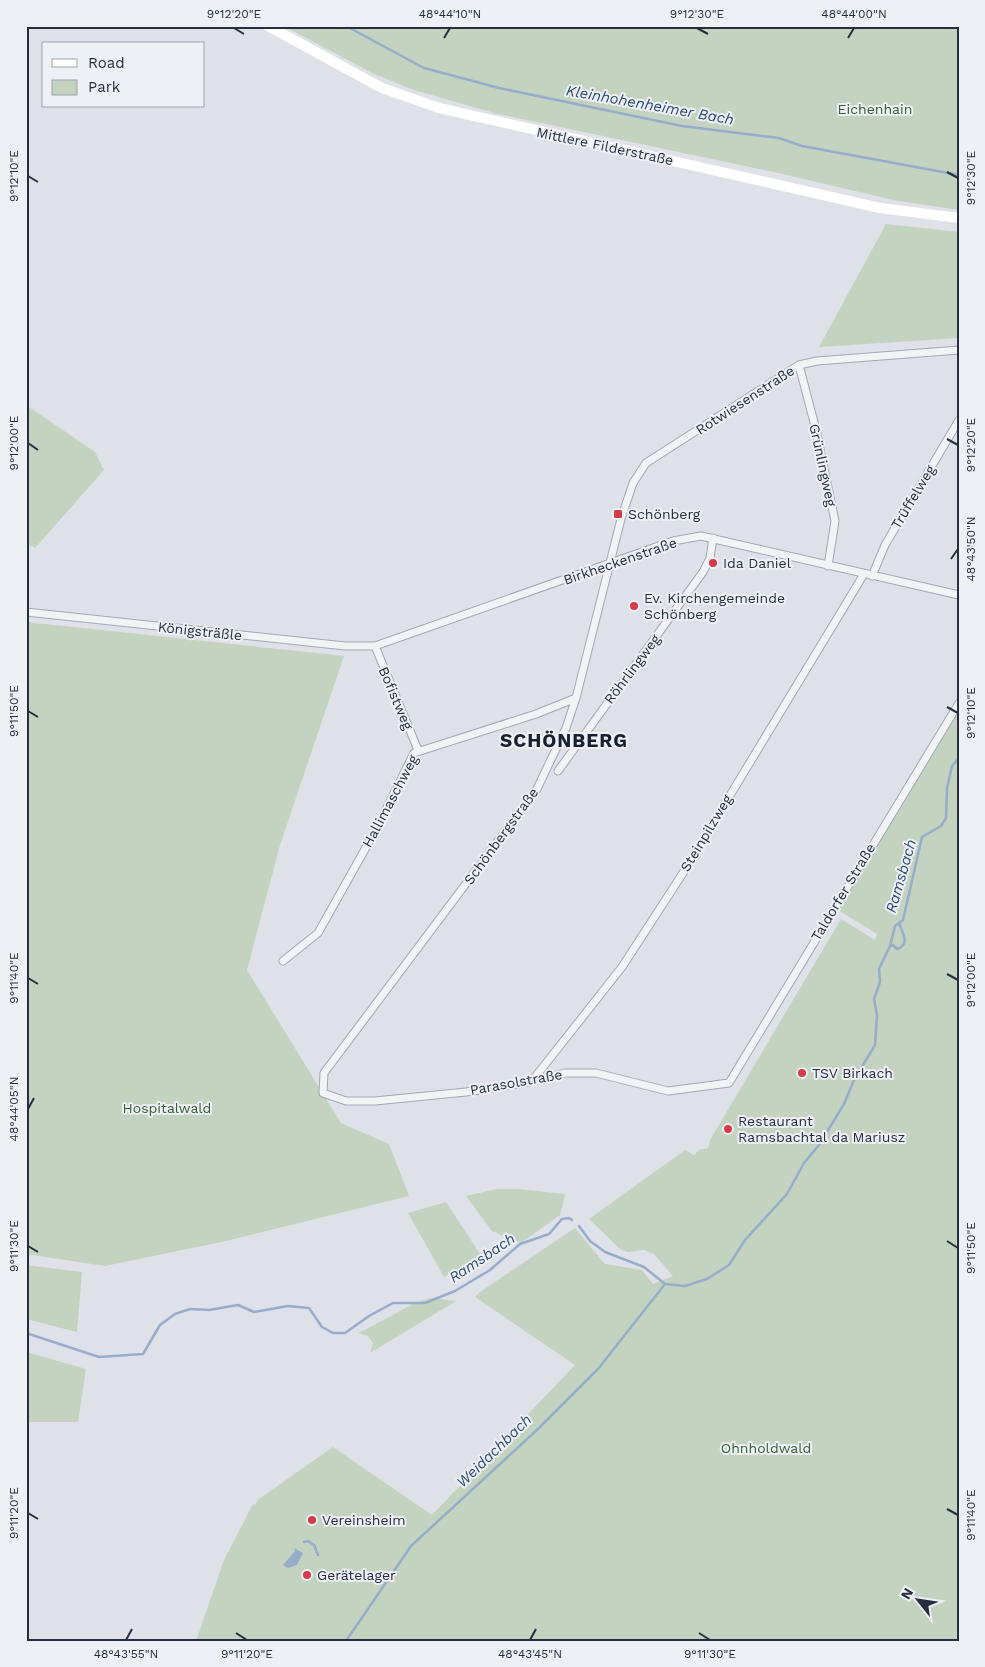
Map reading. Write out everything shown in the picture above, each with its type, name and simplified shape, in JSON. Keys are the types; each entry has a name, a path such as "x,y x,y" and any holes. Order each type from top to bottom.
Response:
{"main road":[{"name":"Mittlere Filderstraße","path":"268,26 374,84 439,108 880,208 959,218"}],"street":[{"name":"Rotwiesenstraße","path":"610,564 621,519 633,483 646,463 799,365 816,361 959,350"},
{"name":"Grünlingweg","path":"799,365 816,430 835,521 828,566"},
{"name":"Trüffelweg","path":"872,576 885,545 959,420"},
{"name":"Birkheckenstraße","path":"375,646 674,541 701,536 959,595"},
{"name":"Röhrlingweg","path":"558,771 703,572 710,558 712,538"},
{"name":"Schönbergstraße","path":"324,1073 537,789 566,728 576,698 610,564"},
{"name":"Steinpilzweg","path":"532,1081 622,967 864,574"},
{"name":"Königsträßle","path":"26,612 345,646 375,646"},
{"name":"Bofistweg","path":"375,646 418,750"},
{"name":"Hallimaschweg","path":"283,961 318,933 378,826 414,753 418,750 536,714 576,698"},
{"name":"Taldorfer Straße","path":"728,1083 959,703"},
{"name":"Parasolstraße","path":"324,1073 323,1093 346,1100 375,1101 448,1094 532,1081 565,1073 596,1073 668,1090 728,1083"}],"green space":[{"name":"Eichenhain","path":"284,26 949,26 959,28 959,210 893,200 783,174 498,114 414,90 372,73"},
{"path":"886,224 959,232 959,338 819,347"},
{"path":"26,405 95,452 104,470 35,548 26,543"},
{"name":"Hospitalwald","path":"26,622 344,656 280,845 247,970 341,1123 389,1144 409,1196 226,1241 105,1266 26,1254"},
{"name":"Ohnholdwald","path":"959,708 959,1641 196,1641 224,1560 253,1504 255,1505 259,1499 333,1447 432,1515 575,1365 475,1297 480,1292 575,1228 605,1264 642,1270 653,1284 673,1276 654,1254 644,1250 627,1252 619,1248 589,1219 685,1150 694,1155 700,1149 706,1149 709,1146 710,1140 841,919 875,940 877,934 838,910"},
{"path":"497,1189 518,1189 565,1194 560,1215 521,1243 492,1231 466,1196"},
{"path":"446,1202 482,1257 444,1277 408,1213"},
{"path":"26,1265 82,1272 77,1332 26,1319"},
{"path":"430,1298 456,1301 370,1353 373,1343 368,1336 359,1333 413,1304"},
{"path":"26,1352 86,1369 78,1422 26,1422"}],"water":[{"path":"294,1548 303,1553 297,1565 288,1568 283,1565 295,1551"}],"waterway":[{"name":"Kleinhohenheimer Bach","path":"346,26 424,68 499,88 682,126 779,138 802,146 959,175"},
{"name":"Ramsbach","path":"579,1226 590,1241 605,1252 644,1267 665,1284 685,1286 707,1279 729,1265 745,1240 787,1194 804,1163 819,1145 844,1104 854,1080 875,1045 877,1015 874,999 880,982 879,969 890,946 895,926 903,920 922,837 941,826 946,818 947,788 952,766 959,758"},
{"name":"Ramsbach","path":"890,946 893,945 897,949 904,944 905,941 899,923"},
{"name":"Ramsbach","path":"26,1333 99,1357 143,1354 160,1325 175,1314 190,1309 209,1310 238,1305 254,1312 288,1306 309,1308 322,1327 333,1333 345,1333 369,1316 393,1303 425,1303 455,1291 490,1270 520,1244 549,1234 562,1219 569,1218 572,1220"},
{"name":"Weidachbach","path":"346,1641 411,1546 539,1428 598,1369 665,1284"},
{"path":"304,1542 308,1541 314,1545 318,1555"}],"place":[{"name":"Schönberg","path":"618,514"},
{"name":"Ida Daniel","path":"713,563"},
{"name":"Ev. Kirchengemeinde Schönberg","path":"634,606"},
{"name":"TSV Birkach","path":"802,1073"},
{"name":"Restaurant Ramsbachtal da Mariusz","path":"728,1129"},
{"name":"Vereinsheim","path":"312,1520"},
{"name":"Gerätelager","path":"307,1575"}],"district":[{"name":"SCHÖNBERG","path":"564,740"}]}
